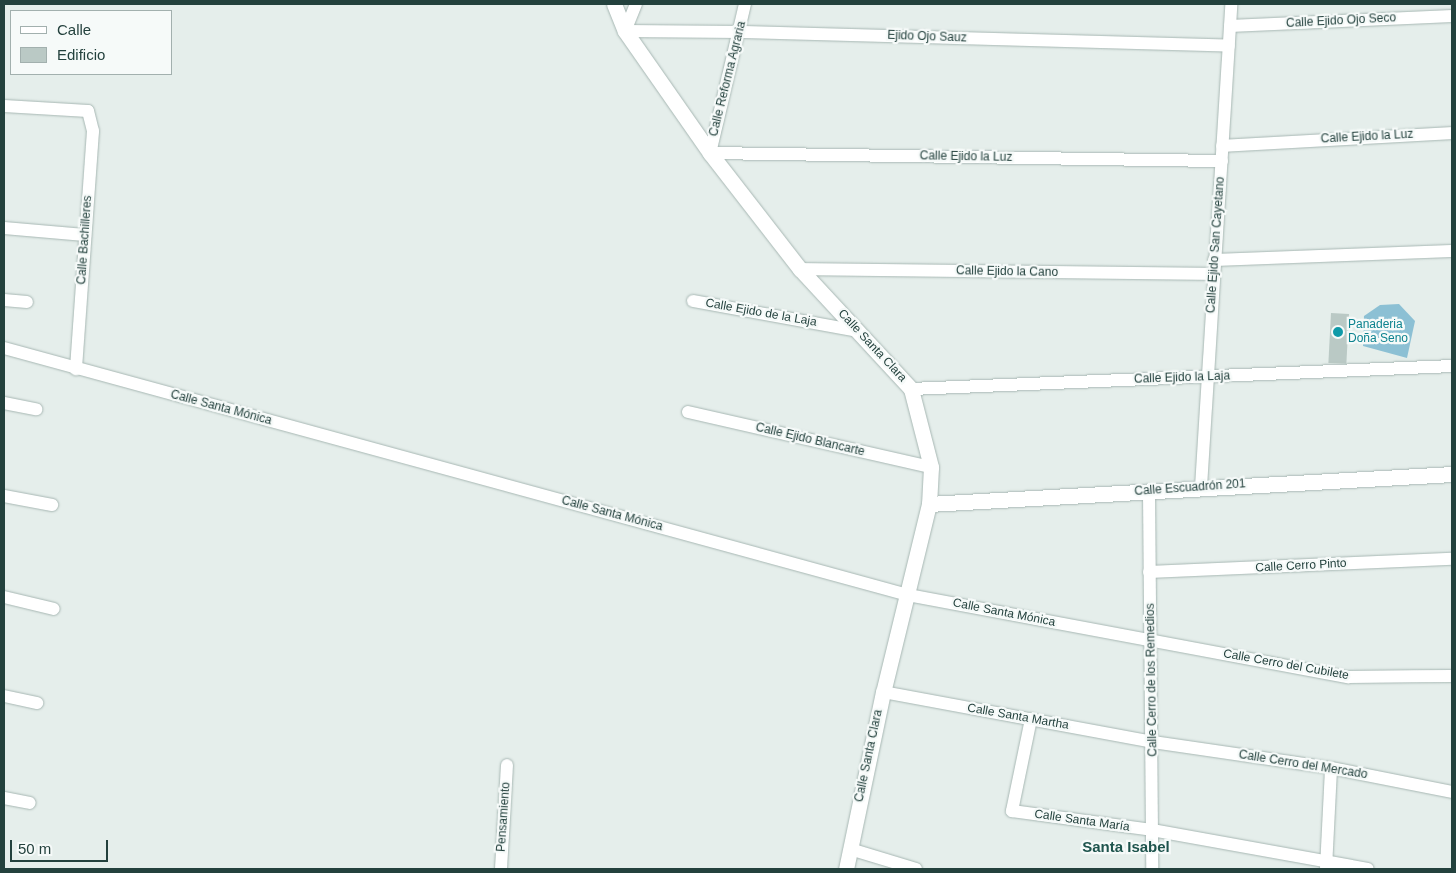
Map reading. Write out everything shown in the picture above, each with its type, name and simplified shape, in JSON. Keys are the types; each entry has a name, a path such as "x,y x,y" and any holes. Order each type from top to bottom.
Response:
{"street":[{"name":"Calle Santa Clara","path":"614,4 625,32 710,153 800,269 911,389 932,467 929,504 883,692 846,869"},
{"path":"625,32 636,4"},
{"name":"Calle Reforma Agraria","path":"710,153 741,32 745,4"},
{"name":"Calle Ejido San Cayetano","path":"1200,487 1231,4"},
{"name":"Calle Ejido Ojo Seco","path":"1230,26 1452,16"},
{"name":"Ejido Ojo Sauz","path":"625,32 741,32 1229,46"},
{"name":"Calle Bachilleres","path":"4,106 88,111 93,131 76,369"},
{"name":"Calle Ejido la Luz","path":"1222,146 1452,132"},
{"name":"Calle Ejido la Luz","path":"710,153 1222,161"},
{"path":"4,228 85,235"},
{"path":"1214,260 1452,251"},
{"name":"Calle Ejido la Cano","path":"800,269 1213,274"},
{"path":"4,300 26,302"},
{"name":"Calle Ejido de la Laja","path":"693,301 858,331"},
{"name":"Calle Santa Mónica","path":"4,348 908,595 1152,640"},
{"name":"Calle Ejido la Laja","path":"911,389 1452,366"},
{"path":"4,403 36,409"},
{"name":"Calle Ejido Blancarte","path":"688,412 932,467"},
{"name":"Calle Escuadrón 201","path":"929,504 1452,474"},
{"name":"Calle Cerro de los Remedios","path":"1149,492 1153,742 1152,869"},
{"path":"4,496 52,505"},
{"name":"Calle Cerro Pinto","path":"1149,572 1452,559"},
{"path":"4,597 54,609"},
{"name":"Calle Cerro del Cubilete","path":"1152,640 1348,677 1452,676"},
{"name":"Calle Santa Martha","path":"883,692 1153,742"},
{"path":"4,696 37,704"},
{"name":"Calle Santa María","path":"1032,719 1012,811 1152,830 1326,865 1368,869"},
{"name":"Calle Cerro del Mercado","path":"1153,742 1331,768 1452,792"},
{"name":"Pensamiento","path":"501,869 507,766"},
{"path":"1326,865 1331,768"},
{"path":"4,798 30,803"},
{"path":"850,849 916,869"}],"water":[{"path":"1399,304 1415,321 1407,358 1363,346 1364,316 1380,305"}],"building":[{"name":"Panaderia Doña Seno","path":"1331,313 1349,314 1346,364 1328,363"}],"place":[{"name":"Panaderia Doña Seno","path":"1338,332"}],"district":[{"name":"Santa Isabel","path":"1126,847"}]}
